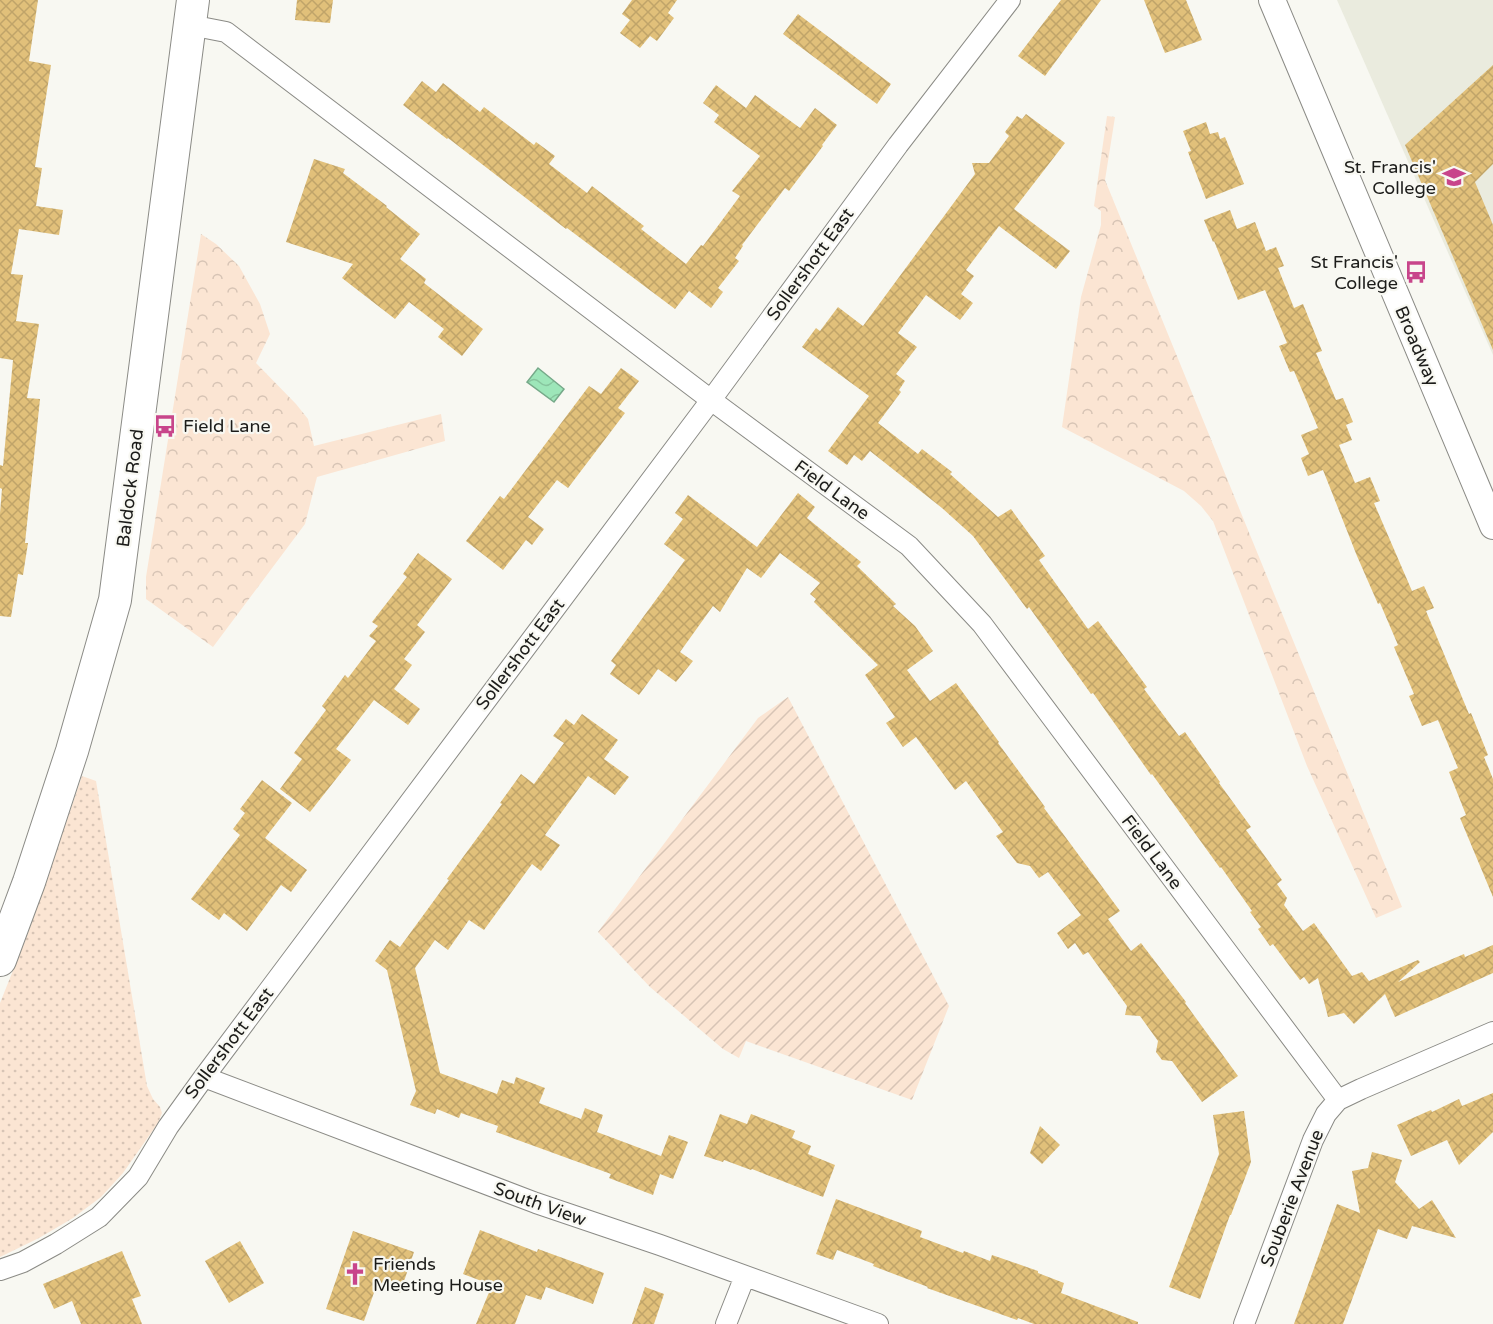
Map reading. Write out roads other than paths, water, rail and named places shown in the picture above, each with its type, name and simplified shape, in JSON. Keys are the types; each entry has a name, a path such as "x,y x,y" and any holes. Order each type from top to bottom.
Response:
{"main road":[{"name":"Baldock Road","path":"0,960 29,882 72,752 115,600 192,12"}],"street":[{"name":"Sollershott East","path":"0,1270 23,1262 56,1244 99,1216 138,1177 168,1127 204,1077 711,400 898,145 1010,0"},
{"name":"Broadway","path":"1272,0 1493,526"},
{"name":"Field Lane","path":"192,12 226,32 711,400 909,546 982,624 1338,1100"},
{"name":"Souberie Avenue","path":"1244,1324 1313,1140 1326,1114 1338,1100 1493,1032"},
{"name":"South View","path":"204,1077 536,1203 879,1324"},
{"path":"726,1324 746,1276"}],"water":[{"path":"538,368 564,389 554,402 527,382"}],"place":[{"name":"St. Francis' College","path":"1454,177"},
{"name":"St Francis' College","path":"1416,272"},
{"name":"Field Lane","path":"165,426"},
{"name":"Friends Meeting House","path":"355,1274"}]}
